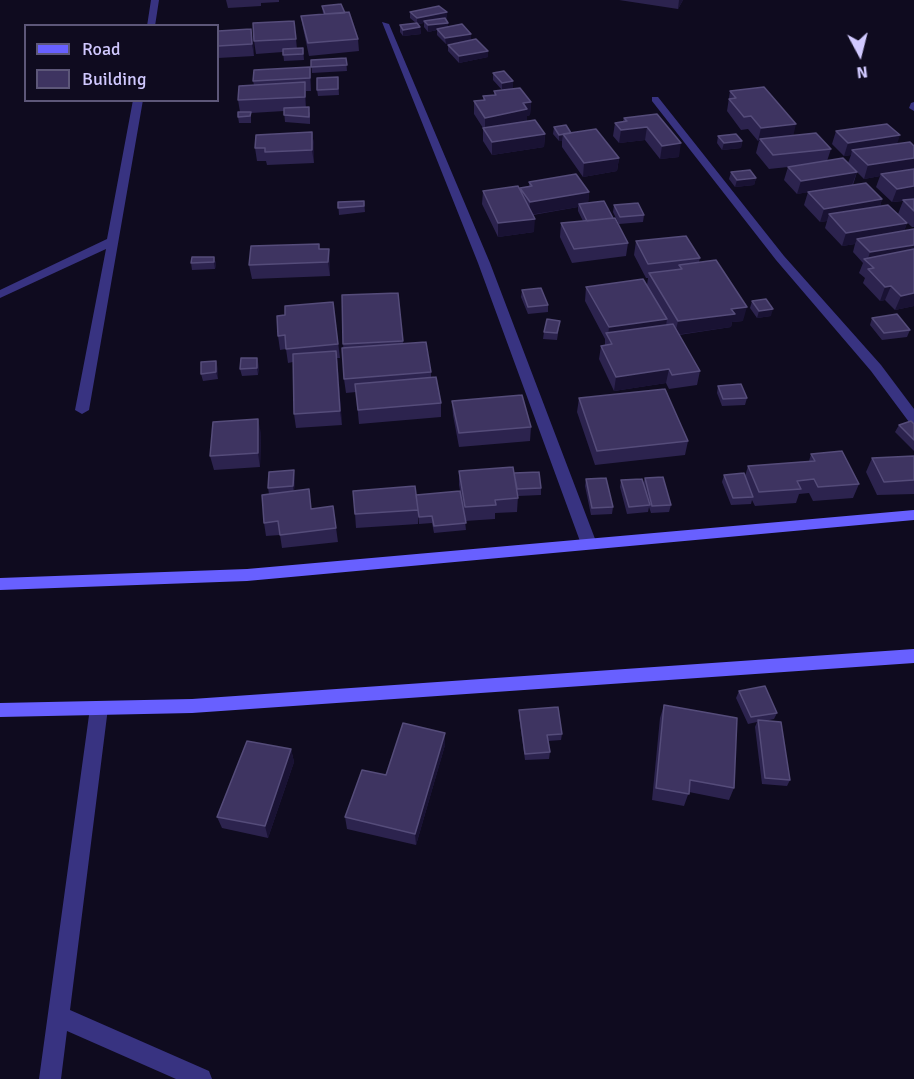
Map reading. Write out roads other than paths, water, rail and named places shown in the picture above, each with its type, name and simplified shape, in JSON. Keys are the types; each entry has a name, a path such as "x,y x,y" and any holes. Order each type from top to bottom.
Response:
{"street":[{"path":"151,24 155,0"},
{"path":"385,24 484,263 589,544"},
{"path":"656,99 780,258 876,368 914,419"},
{"path":"82,410 138,102"},
{"path":"0,294 113,241"},
{"path":"0,584 45,584 247,574 914,515"},
{"path":"0,710 215,705 914,656"},
{"path":"50,1079 99,708"},
{"path":"58,1016 201,1079"}]}
